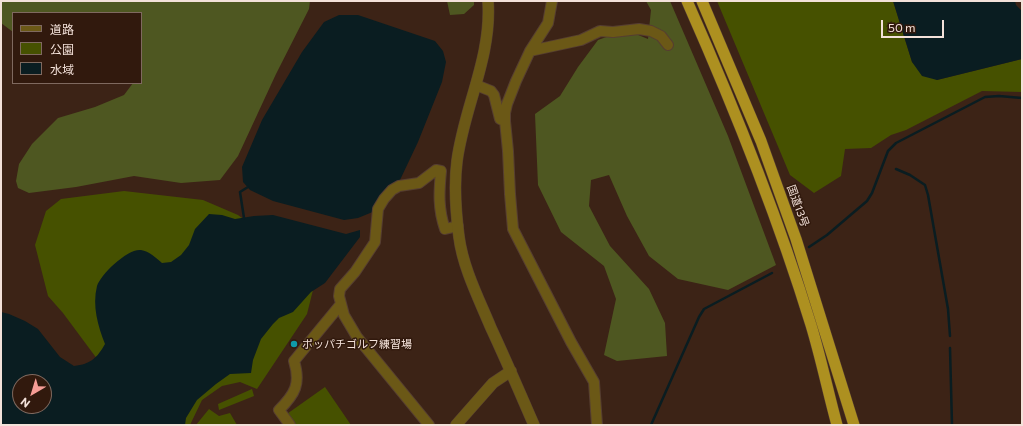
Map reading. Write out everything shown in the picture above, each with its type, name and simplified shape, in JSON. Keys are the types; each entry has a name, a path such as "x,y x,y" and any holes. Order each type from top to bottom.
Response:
{"highway":[{"path":"687,1 747,142 784,240 812,327 837,425"},
{"name":"国道13号","path":"702,1 761,141 791,225 854,425"}],"street":[{"path":"488,1 486,45 465,123 457,161 456,193 459,237 467,269 477,295 534,425"},
{"path":"552,1 548,23 530,51 507,104 505,121 513,229 571,342 594,382 597,425"},
{"path":"530,51 581,40 600,31 613,32 638,29 651,31 661,36 668,45"},
{"path":"476,85 491,91 494,95 500,119 505,121"},
{"path":"429,425 357,337 344,315 339,296 340,289 375,242 378,209 392,190 399,186 419,183 436,170 442,170 439,206 442,220 445,230 458,226"},
{"path":"290,425 279,410 295,392 297,382 294,361 341,304"},
{"path":"456,425 493,383 511,371"}],"green space":[{"path":"1,1 310,1 309,9 276,74 238,156 220,180 181,183 134,176 76,187 29,193 18,188 16,181 19,164 32,144 58,118 95,107 124,95 132,84 142,84 142,12 12,12 12,31 1,23"},
{"path":"447,1 474,1 474,5 464,14 450,15"},
{"path":"646,1 670,1 728,136 776,265 728,290 678,279 649,256 627,216 609,175 591,180 589,206 610,246 649,289 665,323 667,356 617,361 604,355 616,299 604,266 561,232 538,185 535,114 560,96 578,67 598,40 626,30 648,39 651,10"},
{"path":"717,1 893,1 912,62 937,80 1022,59 1022,92 982,91 906,130 891,135 871,148 845,149 841,176 814,193 790,175"},
{"path":"124,191 203,200 238,215 317,274 307,314 257,389 240,382 222,386 202,400 190,425 169,425 112,379 63,313 48,296 35,245 46,211 61,199"},
{"path":"325,387 351,425 290,425 284,416"},
{"path":"252,389 254,396 219,410 218,404"},
{"path":"209,409 219,416 230,413 237,425 196,425"}],"water":[{"path":"893,1 1015,1 1016,5 1022,11 1022,59 937,80 922,76 912,62"},
{"path":"339,15 358,15 435,41 443,51 446,62 442,82 418,142 400,180 375,211 358,218 344,220 273,201 250,190 243,182 242,167 262,120 302,52 324,22"},
{"path":"209,214 222,215 235,219 273,215 346,234 360,230 360,237 325,283 311,292 293,312 279,318 261,339 253,360 251,373 230,374 216,384 197,400 186,418 185,425 1,425 1,312 25,321 38,329 60,357 74,366 85,364 96,357 105,344 98,323 95,301 97,286 109,269 122,257 136,250 147,252 162,263 171,262 181,255 189,245 195,229"}],"waterway":[{"path":"809,247 827,235 867,201 872,193 888,151 896,143 985,97 999,96 1022,98"},
{"path":"896,169 910,175 925,185 948,309 950,336"},
{"path":"244,218 240,192 248,187"},
{"path":"651,425 699,317 704,309 772,273"},
{"path":"950,348 952,425"}],"place":[{"name":"ポッパチゴルフ練習場","path":"294,344"}]}
